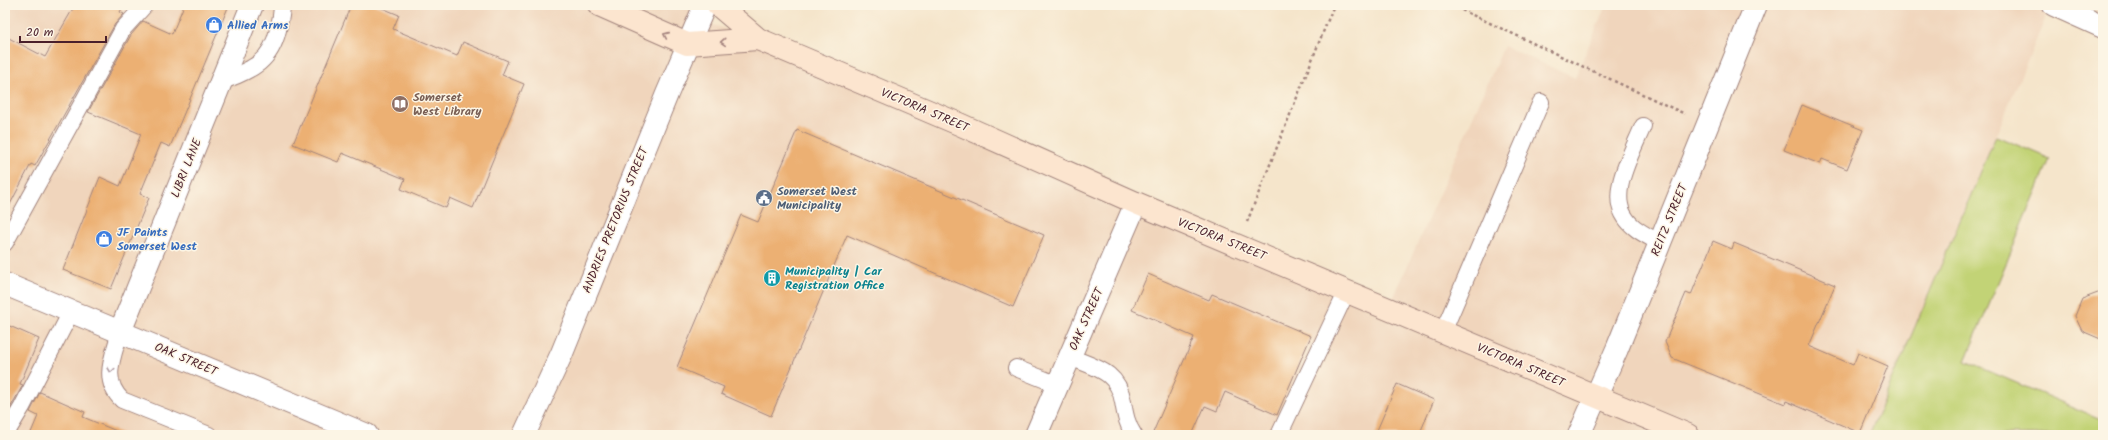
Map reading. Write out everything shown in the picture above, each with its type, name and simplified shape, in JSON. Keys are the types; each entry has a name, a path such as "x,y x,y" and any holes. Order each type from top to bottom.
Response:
{"main road":[{"name":"VICTORIA STREET","path":"599,5 687,44 758,39"},
{"name":"VICTORIA STREET","path":"718,5 758,39 966,127 1136,203 1347,290 1688,435"}],"street":[{"name":"LIBRI LANE","path":"120,332 252,5"},
{"name":"ANDRIES PRETORIUS STREET","path":"524,435 562,353 687,44 705,5"},
{"name":"REITZ STREET","path":"1579,435 1660,243 1756,5"},
{"path":"2054,5 2103,26"},
{"name":"OAK STREET","path":"1036,435 1136,203"},
{"name":"OAK STREET","path":"5,284 120,332 337,430 367,435"},
{"path":"512,435 523,425 535,409"}],"lane":[{"path":"5,243 123,29 145,5"},
{"path":"221,82 248,71 264,59 276,38 282,5"},
{"path":"1443,332 1541,102"},
{"path":"1643,126 1618,193 1619,206 1625,218 1636,229 1660,243"},
{"path":"1278,435 1347,290"},
{"path":"8,432 71,312"},
{"path":"120,332 110,376 111,385 115,393 122,400 209,435"},
{"path":"1070,357 1108,373 1115,380 1121,388 1128,424 1134,435"},
{"path":"1016,368 1058,386"}],"path":[{"path":"1237,245 1334,5"},
{"path":"1451,5 1707,124"}],"shaded area":[{"path":"5,5 701,5 695,19 753,38 1389,308 1504,46 1575,78 1606,5 2051,5 1869,435 5,435"}],"green space":[{"path":"1996,136 2050,159 1965,361 2103,420 2103,435 1869,435"}],"building":[{"path":"75,5 124,5 120,12 124,14 115,24 35,166 31,164 5,214 5,36 45,57"},
{"path":"184,5 229,5 170,147 161,143 140,194 149,198 111,289 63,270 100,177 120,186 141,134 88,112 131,35 143,21 172,34"},
{"path":"351,5 375,5 399,15 393,29 457,56 463,42 508,61 502,75 524,84 473,208 450,198 446,208 401,189 405,179 342,153 338,162 293,144"},
{"path":"1802,105 1863,130 1847,169 1822,159 1820,164 1784,150"},
{"name":"Municipality | Car Registration Office","path":"797,130 1044,235 1013,307 847,235 771,416 721,394 724,387 677,367 741,215 758,222"},
{"path":"1713,241 1732,249 1734,243 1835,285 1809,346 1853,365 1858,353 1888,366 1860,433 1786,401 1785,404 1672,358 1665,342 1686,293 1691,295"},
{"path":"1148,274 1209,300 1212,294 1311,336 1277,415 1225,392 1217,411 1205,406 1192,435 1152,435 1194,337 1132,310"},
{"path":"2103,291 2103,340 2082,331 2075,316 2082,299"},
{"path":"5,324 39,339 20,384 23,385 5,417"},
{"path":"1397,384 1434,400 1419,435 1375,435"},
{"path":"40,392 85,412 83,417 126,435 30,435 38,416 30,412"}],"place":[{"name":"Allied Arms","path":"214,25"},
{"name":"Somerset West Library","path":"400,104"},
{"name":"Somerset West Municipality","path":"764,198"},
{"name":"JF Paints Somerset West","path":"104,239"},
{"name":"Municipality | Car Registration Office","path":"772,278"}]}
